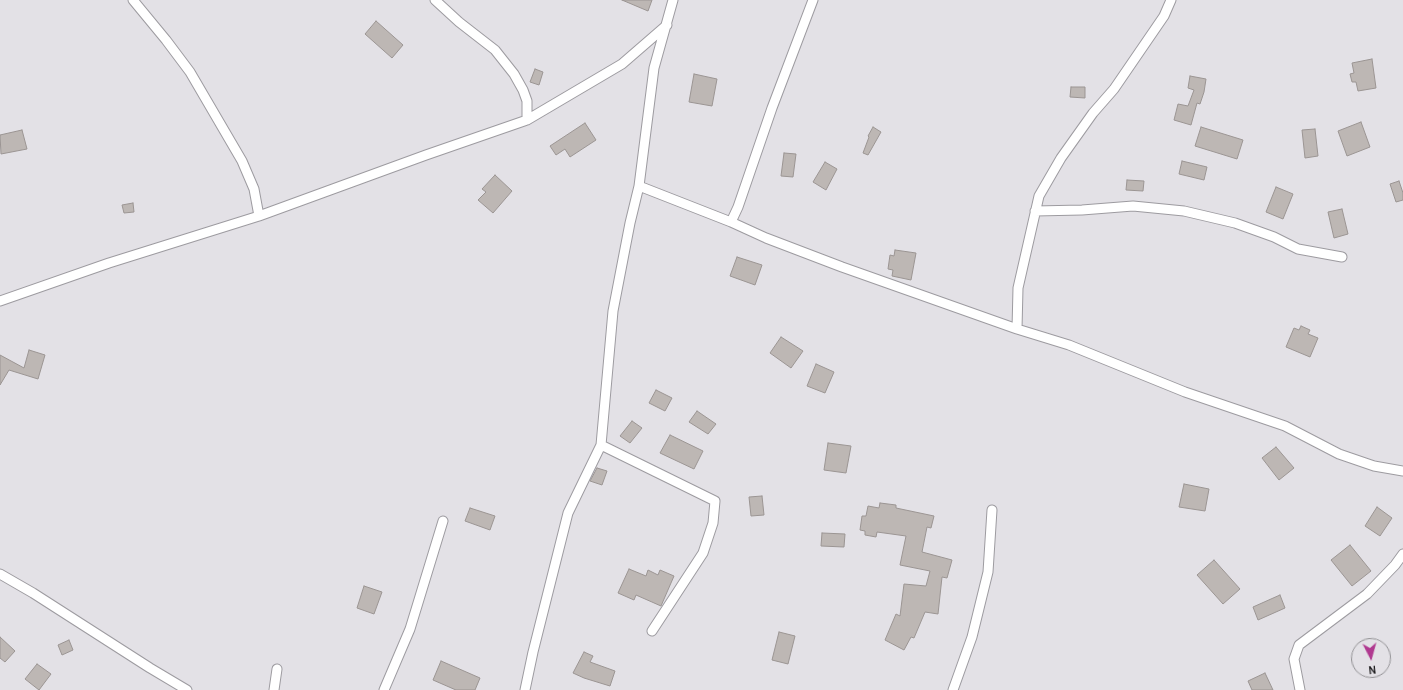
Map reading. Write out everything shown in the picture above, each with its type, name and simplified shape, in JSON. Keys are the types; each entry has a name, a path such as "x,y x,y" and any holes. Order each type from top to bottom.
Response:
{"street":[{"path":"133,0 190,72 242,161 254,190 259,216"},
{"path":"435,0 459,22 495,50 514,74 527,101 527,120"},
{"path":"525,690 532,652 568,513 601,445 614,311 630,223 639,186 654,68 673,0"},
{"path":"731,222 738,207 769,115 812,0"},
{"path":"1017,329 1018,288 1039,196 1061,158 1093,113 1114,89 1164,16 1172,0"},
{"path":"0,301 109,263 259,216 527,120 622,64 667,25"},
{"path":"639,186 731,222 766,238 842,267 1017,329 1068,345 1185,392 1285,426 1339,454 1374,466 1403,471"},
{"path":"1035,211 1082,210 1133,206 1184,211 1242,225 1274,237 1298,249 1342,257"},
{"path":"601,445 715,501 714,524 703,553 652,631"},
{"path":"953,690 972,637 988,572 992,510"},
{"path":"384,690 410,629 443,521"},
{"path":"1300,690 1294,659 1299,645 1368,594 1395,565 1403,554"},
{"path":"0,574 33,593 187,690"},
{"path":"274,690 277,669"}],"building":[{"path":"622,0 652,0 648,11"},
{"path":"376,21 403,45 392,58 365,34"},
{"path":"1372,59 1376,88 1358,91 1356,82 1352,82 1350,74 1354,73 1352,63"},
{"path":"535,69 543,72 539,85 530,82"},
{"path":"694,74 717,79 712,106 689,102"},
{"path":"1190,76 1206,79 1204,92 1200,104 1197,103 1191,125 1174,120 1178,104 1188,106 1194,90 1188,88"},
{"path":"1071,87 1085,87 1085,98 1070,97"},
{"path":"1361,122 1370,147 1347,156 1338,131"},
{"path":"585,123 596,140 570,157 565,149 556,155 550,146"},
{"path":"873,127 881,132 868,155 863,153 869,137 868,136"},
{"path":"1201,127 1243,140 1237,159 1195,146"},
{"path":"1315,129 1318,156 1305,158 1302,130"},
{"path":"22,130 27,149 1,154 0,135"},
{"path":"784,153 796,154 793,177 781,176"},
{"path":"1182,161 1207,167 1204,180 1179,174"},
{"path":"825,162 837,169 826,190 813,182"},
{"path":"495,175 512,191 493,213 478,200 486,192 482,189"},
{"path":"1127,180 1144,181 1143,191 1126,190"},
{"path":"1399,181 1403,193 1403,200 1396,202 1390,184"},
{"path":"1276,187 1293,194 1283,219 1266,212"},
{"path":"133,203 134,212 124,213 122,205"},
{"path":"1342,209 1348,234 1334,238 1328,212"},
{"path":"895,250 916,253 911,280 892,276 893,270 888,269 890,255 894,256"},
{"path":"737,257 762,265 755,285 730,276"},
{"path":"1301,326 1310,330 1308,334 1318,338 1310,357 1286,347 1294,328 1299,330"},
{"path":"781,337 803,351 791,368 770,353"},
{"path":"29,350 45,355 38,379 9,370 0,385 0,355 24,368"},
{"path":"816,364 834,372 825,393 807,386"},
{"path":"656,390 672,398 665,411 649,403"},
{"path":"697,411 716,424 708,434 689,422"},
{"path":"632,421 642,428 630,443 620,436"},
{"path":"670,435 703,451 694,469 660,453"},
{"path":"828,443 851,446 846,473 824,470"},
{"path":"1276,447 1294,468 1279,480 1262,458"},
{"path":"597,468 607,471 602,485 590,481"},
{"path":"1184,484 1209,489 1205,511 1179,507"},
{"path":"762,496 764,515 751,516 749,497"},
{"path":"880,503 896,505 896,508 934,516 931,528 927,527 922,552 952,560 947,578 942,577 938,614 925,612 914,638 911,637 904,650 885,640 896,614 900,616 904,584 926,586 930,571 900,565 906,536 877,532 876,537 865,535 865,531 860,530 862,516 866,516 868,506 879,508"},
{"path":"1377,507 1392,518 1380,536 1365,526"},
{"path":"470,508 495,516 490,530 465,521"},
{"path":"822,533 845,534 844,547 821,546"},
{"path":"1350,545 1371,571 1352,586 1331,560"},
{"path":"1214,560 1240,589 1223,604 1197,575"},
{"path":"629,569 646,576 648,570 658,575 660,570 674,576 661,606 636,595 634,600 618,593"},
{"path":"364,586 382,592 374,614 357,608"},
{"path":"1280,595 1285,608 1258,620 1253,607"},
{"path":"779,632 795,636 788,664 772,660"},
{"path":"0,637 15,651 5,662 0,658"},
{"path":"69,640 73,650 62,655 58,645"},
{"path":"584,652 593,656 590,662 615,671 610,686 573,673"},
{"path":"441,661 480,678 475,690 456,690 433,680"},
{"path":"37,664 51,674 39,690 25,679"},
{"path":"1265,673 1273,690 1252,690 1248,681"}]}
